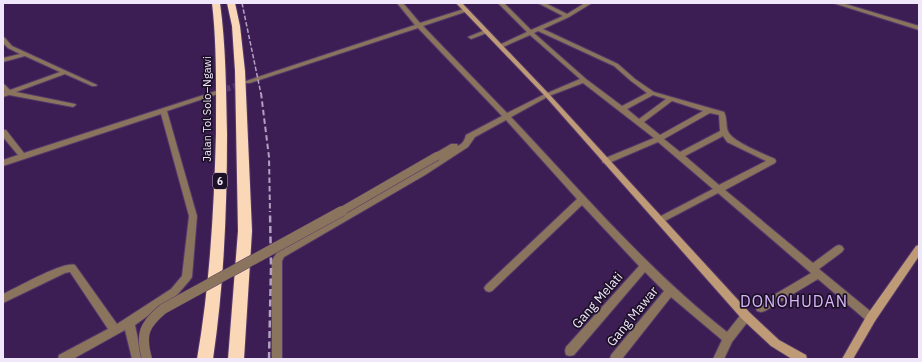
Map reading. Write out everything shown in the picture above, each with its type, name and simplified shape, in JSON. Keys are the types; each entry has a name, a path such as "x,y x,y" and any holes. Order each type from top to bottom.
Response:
{"highway":[{"name":"Jalan Tol Solo–Ngawi","path":"205,359 219,238 222,74 216,3"},
{"name":"6","path":"231,3 236,26 240,71 245,231 236,359"}],"main road":[{"path":"459,3 547,95 746,316 775,343 802,359"},
{"path":"847,359 871,318 919,249"}],"street":[{"path":"400,3 644,266 694,313 728,339"},
{"path":"501,3 534,31 584,80 639,122 871,318"},
{"path":"541,3 567,16"},
{"path":"501,46 567,16 589,3"},
{"path":"836,3 919,28"},
{"path":"248,82 466,10"},
{"path":"534,31 611,62 652,93 670,100 709,110 723,116 724,132 730,140 772,161 660,220"},
{"path":"471,37 486,32"},
{"path":"3,39 8,46 94,85"},
{"path":"3,60 25,54"},
{"path":"6,94 65,72"},
{"path":"147,359 143,346 142,334 153,317 163,309 319,224 506,116 547,95 584,80"},
{"path":"3,86 6,94"},
{"path":"3,163 216,93"},
{"path":"622,109 652,93"},
{"path":"6,94 73,105"},
{"path":"639,122 670,100"},
{"path":"63,359 129,323 174,292 187,277 193,216 163,110"},
{"path":"606,161 659,139 709,110"},
{"path":"3,132 23,156"},
{"path":"679,156 724,132"},
{"path":"277,359 277,260 281,254 422,173 465,145 472,136"},
{"path":"489,288 582,200"},
{"path":"761,308 815,272 839,249"},
{"name":"Gang Melati","path":"570,351 644,266"},
{"path":"3,299 64,269 72,268 115,330"},
{"name":"Gang Mawar","path":"615,359 670,291"},
{"path":"718,359 728,339 746,316"},
{"path":"129,323 137,359"}],"tunnel":[{"path":"216,92 245,83"}],"railway":[{"path":"242,3 261,94"},
{"path":"261,93 269,157 270,212"},
{"path":"269,359 271,268 270,211"}],"district":[{"name":"DONOHUDAN","path":"794,301"}]}
